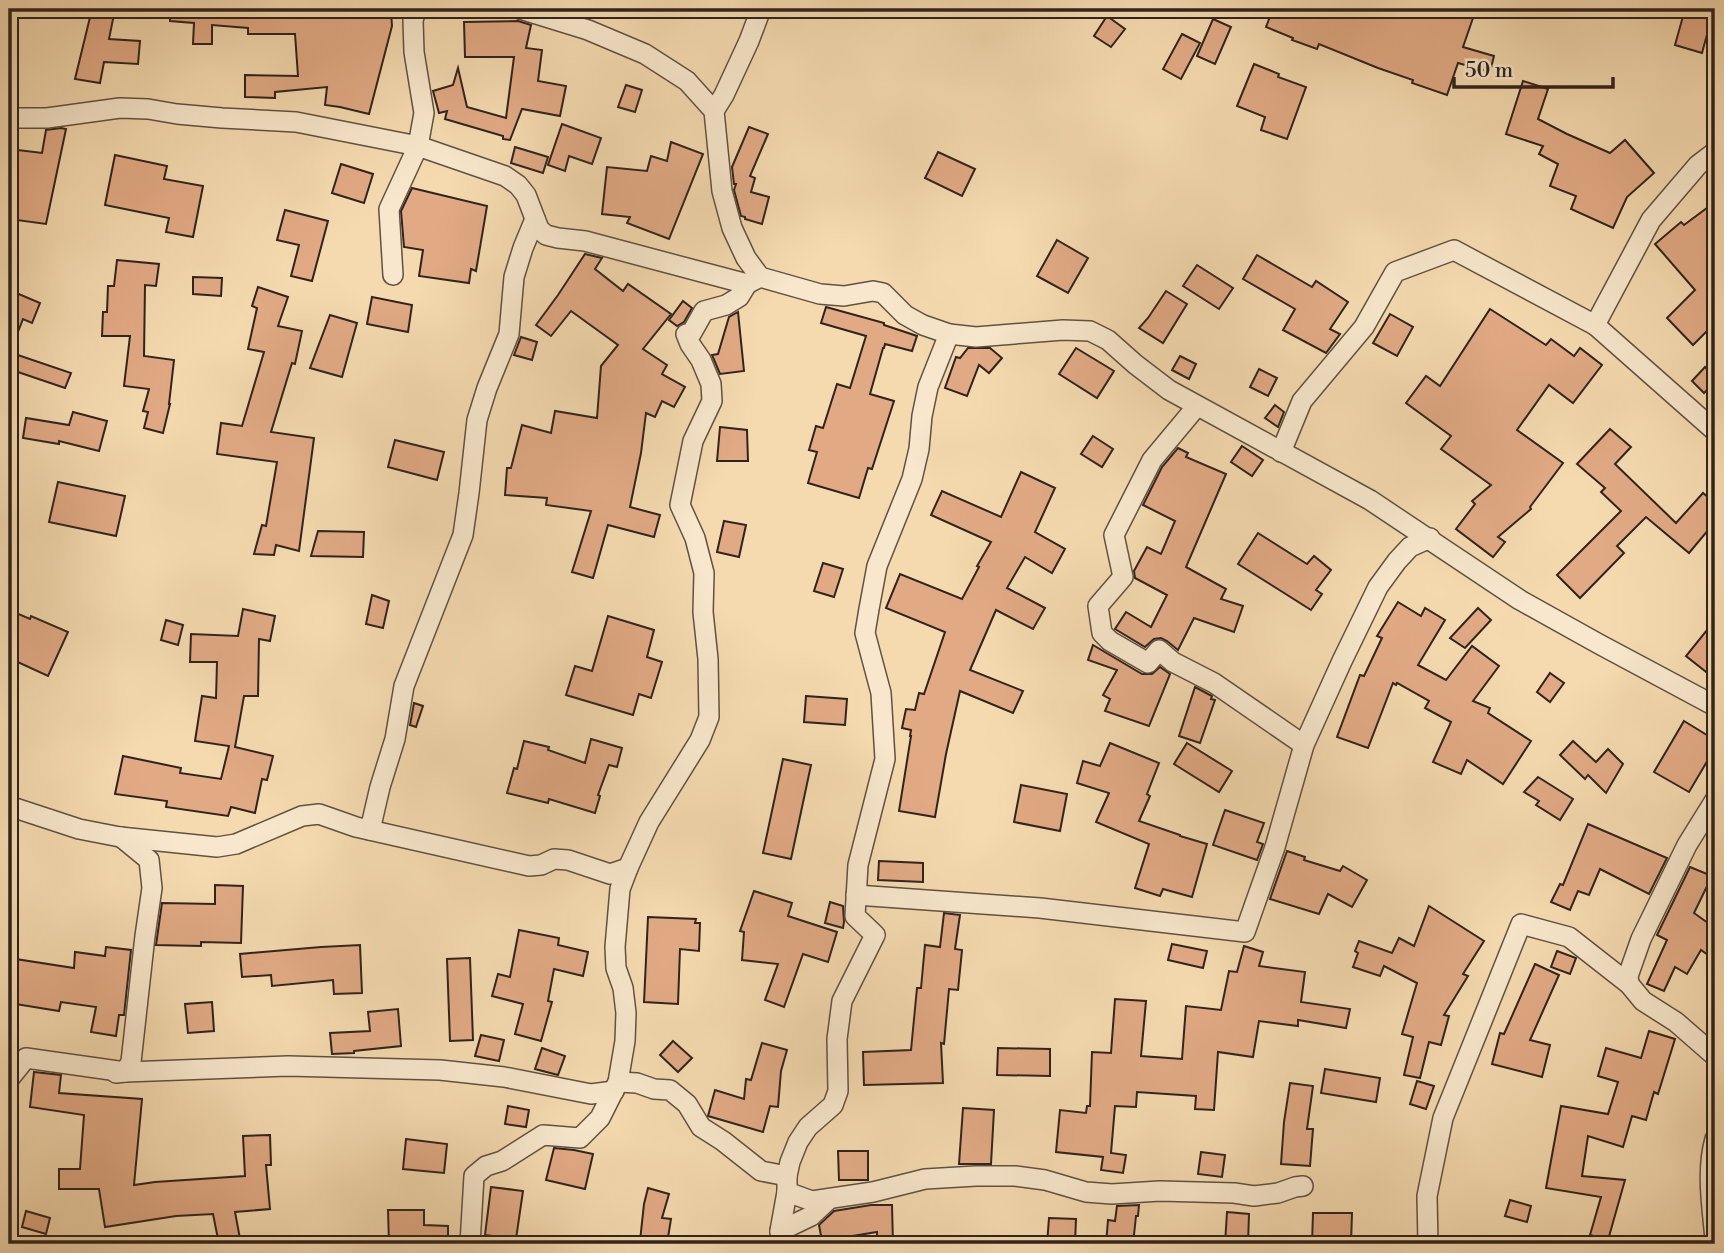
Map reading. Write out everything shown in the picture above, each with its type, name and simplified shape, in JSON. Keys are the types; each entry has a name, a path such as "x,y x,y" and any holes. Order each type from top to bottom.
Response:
{"street":[{"path":"393,275 389,209 418,146 424,113 414,52 413,20 417,9"},
{"path":"520,9 588,30 645,54 687,81 714,111 722,191 732,228 754,281"},
{"path":"714,111 749,41 761,9"},
{"path":"9,118 47,118 120,108 148,109 200,116 296,122 418,146 505,176 526,195 539,229 558,239 585,241 820,294 845,296 878,291 905,315 949,334 976,337 1090,331 1108,340 1169,390 1370,500 1520,600 1715,706"},
{"path":"1595,325 1651,220 1698,165 1715,152"},
{"path":"370,830 395,739 404,685 463,535 477,420 509,334 514,277 535,219"},
{"path":"1281,452 1303,401 1364,327 1395,272 1454,250 1595,325 1715,431"},
{"path":"470,1244 474,1176 542,1135 580,1138 600,1118 623,1085 626,1013 623,988 616,968 615,947 619,877 649,822 700,740 709,717 704,573 695,538 680,505 693,441 712,401 711,384 686,334 691,334 704,311 726,305 739,297 754,281"},
{"path":"780,1238 787,1184 798,1142 808,1127 833,1105 838,1091 838,1039 842,1000 875,935 855,916 858,865 885,759 881,693 865,633 877,566 912,480 928,387 949,334"},
{"path":"1197,406 1152,460 1114,535 1123,577 1098,606 1102,633 1110,641 1148,663 1158,650 1173,662 1214,683 1304,745"},
{"path":"856,895 1040,908 1245,932 1275,847 1304,745 1342,661 1378,587 1410,547 1430,538"},
{"path":"1629,984 1628,976 1641,939 1687,845 1715,800"},
{"path":"9,806 79,829 120,837 217,847 236,844 302,816 318,814 370,830 529,866 541,865 554,859 568,860 619,877"},
{"path":"120,837 149,860 152,888 131,1062 125,1072"},
{"path":"149,860 167,843"},
{"path":"1428,1244 1427,1196 1443,1118 1521,924 1569,937 1629,984 1643,1001 1676,1022 1715,1056"},
{"path":"9,1079 26,1058 125,1072"},
{"path":"91,1076 125,1072 288,1066 440,1070 504,1077 591,1094 623,1085 670,1090 687,1104 701,1127 761,1171 812,1201 873,1192 925,1179 976,1176 1015,1176 1045,1180 1086,1192 1112,1194 1160,1191 1254,1196 1303,1186"},
{"path":"1715,1139 1711,1190 1715,1239"},
{"path":"780,1238 811,1216 828,1199"}],"building":[{"path":"92,9 115,9 109,39 140,41 138,64 104,62 100,83 75,79"},
{"path":"170,9 348,9 349,15 391,12 392,26 369,114 325,105 327,87 275,92 275,98 245,97 245,75 298,76 295,34 248,34 248,28 212,25 212,44 193,44 194,23 170,21"},
{"path":"1273,9 1466,9 1464,15 1473,18 1463,47 1494,56 1490,72 1458,63 1447,95 1319,44 1317,49 1292,40 1293,38 1266,27"},
{"path":"1685,9 1714,9 1702,53 1675,45"},
{"path":"1107,16 1125,29 1111,47 1094,36"},
{"path":"1213,19 1231,27 1215,64 1197,56"},
{"path":"518,21 531,25 526,48 542,50 538,81 566,86 560,116 522,109 510,140 445,119 447,111 439,113 433,91 453,85 458,68 467,107 506,118 514,57 465,57 464,22"},
{"path":"1182,34 1200,43 1181,79 1163,69"},
{"path":"1254,64 1279,74 1278,77 1306,87 1287,139 1261,130 1265,117 1237,106"},
{"path":"1523,81 1548,89 1538,119 1610,153 1625,140 1654,173 1627,197 1613,228 1571,209 1576,196 1550,186 1558,164 1539,154 1543,146 1506,134"},
{"path":"626,85 642,90 635,112 618,107"},
{"path":"562,124 601,138 592,164 569,156 565,171 548,165"},
{"path":"749,127 768,134 750,176 755,178 751,192 769,197 762,224 741,216 734,190 736,184 732,167"},
{"path":"66,129 46,224 9,219 9,149 42,153 46,130"},
{"path":"671,142 703,154 669,239 627,223 630,217 602,214 607,167 647,171 651,156 667,161"},
{"path":"515,147 548,157 543,173 511,163"},
{"path":"938,152 975,169 962,196 925,178"},
{"path":"115,155 167,166 164,179 203,186 193,237 166,232 169,218 105,205"},
{"path":"341,164 373,174 364,203 332,193"},
{"path":"412,188 487,206 476,271 471,269 469,283 419,276 423,250 404,247 401,211"},
{"path":"1715,202 1715,323 1693,345 1667,318 1695,290 1655,244 1681,222 1684,225"},
{"path":"285,210 328,221 312,281 291,276 299,245 277,240"},
{"path":"1057,240 1088,258 1068,293 1037,276"},
{"path":"585,254 602,258 595,269 623,291 628,284 671,314 643,349 667,365 662,374 685,387 674,407 662,401 655,417 646,413 630,507 660,515 654,537 608,525 593,578 572,572 591,511 546,505 547,498 505,495 507,468 511,468 522,425 551,433 555,411 597,418 601,366 618,345 571,311 551,336 536,325"},
{"path":"1257,255 1312,287 1316,281 1348,302 1330,329 1340,334 1326,353 1283,330 1295,309 1243,279"},
{"path":"117,260 159,264 156,286 145,285 144,356 174,360 170,404 163,433 144,428 148,412 143,411 149,389 124,386 130,336 102,336 103,312 107,312 108,286 114,286"},
{"path":"1197,265 1233,288 1219,309 1183,286"},
{"path":"193,277 222,278 221,296 193,294"},
{"path":"258,287 288,297 278,326 302,331 295,364 292,363 271,432 314,438 299,551 276,545 274,555 254,554 262,525 266,526 277,462 217,454 221,423 242,426 264,352 248,349 257,308 252,306"},
{"path":"1166,291 1187,304 1163,343 1139,328"},
{"path":"14,292 40,303 32,323 23,319 10,352 9,303"},
{"path":"372,297 412,305 408,332 367,324"},
{"path":"683,301 692,308 684,322 677,326 669,320"},
{"path":"826,307 884,323 917,336 912,351 885,344 883,348 870,394 894,401 872,469 868,468 859,498 808,483 817,452 809,450 816,426 823,428 837,384 850,388 866,336 821,323"},
{"path":"1490,309 1546,345 1551,339 1574,356 1580,348 1602,365 1573,403 1549,385 1517,430 1563,463 1531,509 1498,537 1505,542 1493,557 1456,529 1475,504 1472,501 1491,485 1441,449 1451,436 1406,403 1426,376 1440,386"},
{"path":"738,312 744,371 720,374 712,355 718,354 729,317"},
{"path":"1390,314 1413,327 1397,356 1373,343"},
{"path":"330,315 357,323 342,377 310,368"},
{"path":"521,337 537,342 532,360 514,355"},
{"path":"968,348 990,348 1002,358 989,373 979,365 967,396 945,388 956,357 960,358"},
{"path":"1076,348 1114,371 1097,398 1059,374"},
{"path":"9,352 71,373 65,388 9,369"},
{"path":"1180,356 1196,364 1189,379 1172,370"},
{"path":"1705,367 1715,377 1715,382 1704,393 1692,381"},
{"path":"1259,369 1277,378 1268,396 1250,387"},
{"path":"1275,405 1284,412 1278,427 1265,418"},
{"path":"73,412 107,421 99,451 59,441 59,444 23,438 26,418 69,425"},
{"path":"720,427 747,430 748,461 717,461"},
{"path":"1610,429 1631,447 1615,464 1676,523 1703,493 1715,503 1715,522 1689,553 1646,517 1617,546 1624,553 1580,598 1557,575 1621,511 1601,492 1605,488 1577,464"},
{"path":"1093,436 1113,449 1102,467 1081,454"},
{"path":"395,440 444,452 437,480 388,467"},
{"path":"1242,446 1263,460 1252,476 1231,462"},
{"path":"1178,448 1188,453 1186,457 1226,474 1186,567 1226,589 1221,599 1243,606 1234,632 1194,618 1178,650 1161,638 1154,639 1145,647 1115,629 1126,612 1151,627 1167,595 1135,578 1134,571 1147,547 1161,554 1175,521 1143,505 1162,467"},
{"path":"1021,472 1055,488 1035,532 1065,549 1052,573 1025,557 1007,588 1045,608 1033,629 996,610 970,670 1023,691 1013,713 960,691 935,817 899,811 911,736 911,730 902,728 906,709 915,710 919,693 924,694 945,632 886,608 900,574 962,599 991,542 931,515 942,491 1001,517"},
{"path":"58,482 125,496 116,536 49,522"},
{"path":"724,521 746,525 739,557 717,552"},
{"path":"318,531 364,532 363,557 311,556"},
{"path":"1258,533 1307,564 1314,556 1331,570 1316,590 1322,594 1311,610 1238,564"},
{"path":"823,563 843,569 834,597 814,591"},
{"path":"372,595 389,601 383,628 366,624"},
{"path":"1398,602 1421,616 1425,608 1445,620 1418,665 1446,680 1472,646 1499,666 1473,701 1490,708 1488,713 1531,741 1503,784 1467,760 1461,774 1433,762 1451,722 1425,708 1429,701 1397,683 1393,683 1368,748 1337,737 1360,675 1364,676 1382,638 1377,636"},
{"path":"1478,608 1491,620 1465,648 1450,638"},
{"path":"243,609 275,616 270,641 259,639 258,696 244,696 235,747 273,756 267,780 262,779 255,813 231,807 228,816 166,807 167,801 115,794 123,756 181,768 180,773 221,779 229,746 195,741 202,696 216,698 217,662 190,662 191,634 238,636"},
{"path":"9,610 68,632 48,676 9,658"},
{"path":"608,616 654,630 647,657 662,662 651,698 639,694 633,715 566,695 575,666 592,671"},
{"path":"166,620 183,625 178,645 161,640"},
{"path":"1715,620 1715,679 1686,656"},
{"path":"1093,645 1142,674 1152,674 1160,667 1170,674 1149,726 1105,711 1110,699 1103,695 1117,670 1088,660"},
{"path":"1550,673 1564,683 1550,702 1537,692"},
{"path":"1195,687 1215,700 1200,743 1179,736"},
{"path":"806,696 847,699 845,725 804,722"},
{"path":"414,703 423,706 416,727 410,725"},
{"path":"1684,721 1715,740 1715,748 1689,792 1654,772"},
{"path":"591,739 622,748 617,767 609,765 598,795 600,796 595,813 549,799 548,803 507,793 524,741 549,747 548,750 585,763"},
{"path":"1573,741 1596,762 1608,749 1623,764 1606,793 1588,775 1585,779 1560,755"},
{"path":"1110,743 1159,763 1147,794 1150,796 1139,821 1207,844 1192,897 1163,889 1160,896 1135,888 1149,844 1096,822 1109,793 1077,783 1083,761 1100,766"},
{"path":"1187,743 1232,771 1219,792 1174,764"},
{"path":"783,759 811,765 791,859 763,853"},
{"path":"1538,777 1573,799 1560,820 1536,805 1539,801 1524,792"},
{"path":"1021,785 1067,794 1060,831 1014,822"},
{"path":"1225,810 1264,823 1257,842 1263,844 1257,860 1213,845"},
{"path":"1588,824 1667,858 1649,894 1600,869 1589,895 1578,891 1570,910 1551,902 1560,884 1563,885"},
{"path":"1287,851 1305,857 1304,860 1340,871 1343,866 1367,880 1352,907 1328,894 1319,914 1270,899"},
{"path":"879,861 923,863 923,882 878,880"},
{"path":"1690,867 1712,876 1694,913 1715,928 1715,960 1701,950 1687,974 1675,967 1664,991 1647,984 1667,940 1657,935"},
{"path":"215,885 243,886 241,943 156,945 162,903 215,904"},
{"path":"754,891 792,903 788,916 837,932 828,962 803,954 784,1007 765,1000 778,964 742,960 744,932 740,931"},
{"path":"830,902 843,906 843,928 825,923"},
{"path":"1429,906 1484,941 1463,974 1468,976 1444,1015 1449,1016 1441,1045 1429,1042 1420,1078 1404,1075 1413,1037 1402,1034 1417,983 1384,966 1380,976 1353,967 1359,941 1392,953 1399,938 1414,946"},
{"path":"944,913 960,915 955,949 962,950 958,990 949,989 944,1044 941,1043 943,1083 864,1085 863,1052 911,1050 917,988 921,988 925,945 940,947"},
{"path":"648,917 696,919 695,923 700,923 699,951 680,949 678,1004 644,1002"},
{"path":"519,930 559,938 558,945 588,952 583,976 554,969 548,1001 552,1002 541,1041 515,1034 523,1004 492,996 498,974 510,977"},
{"path":"1172,944 1207,951 1203,968 1168,960"},
{"path":"360,945 362,993 334,994 333,980 272,986 271,975 242,977 240,954"},
{"path":"1244,946 1263,952 1259,966 1305,972 1301,1002 1350,1009 1346,1028 1298,1020 1298,1026 1259,1021 1253,1057 1218,1052 1214,1110 1195,1109 1196,1096 1137,1092 1136,1107 1115,1106 1111,1153 1126,1155 1123,1173 1101,1170 1103,1157 1056,1152 1060,1110 1086,1113 1087,1106 1090,1106 1092,1052 1111,1053 1115,999 1146,1001 1141,1056 1182,1059 1186,1006 1221,1010 1229,971 1237,972"},
{"path":"106,947 131,950 124,1015 119,1015 116,1036 91,1032 96,1007 61,1002 59,1011 9,1003 9,958 74,968 75,952 105,956"},
{"path":"1557,951 1576,958 1570,974 1551,967"},
{"path":"470,958 473,1040 450,1041 447,959"},
{"path":"1535,964 1559,975 1530,1040 1550,1045 1542,1077 1492,1064 1500,1033 1504,1034"},
{"path":"212,1002 214,1031 188,1033 185,1004"},
{"path":"398,1009 401,1046 332,1054 330,1033 370,1031 368,1012"},
{"path":"1649,1031 1675,1039 1658,1094 1654,1092 1646,1120 1632,1116 1623,1147 1588,1136 1582,1176 1625,1180 1608,1240 1590,1235 1601,1197 1546,1188 1561,1106 1608,1114 1618,1082 1598,1076 1606,1048 1641,1058"},
{"path":"481,1035 504,1040 499,1061 475,1056"},
{"path":"673,1041 692,1058 678,1072 660,1055"},
{"path":"762,1043 787,1050 781,1071 778,1107 770,1106 763,1132 708,1116 715,1090 744,1099 746,1079 751,1080"},
{"path":"542,1048 565,1056 558,1075 535,1069"},
{"path":"998,1048 1050,1049 1050,1076 997,1075"},
{"path":"1325,1069 1380,1078 1376,1102 1321,1093"},
{"path":"34,1072 61,1075 59,1093 142,1099 134,1185 245,1176 243,1136 270,1135 271,1165 266,1165 270,1209 235,1212 241,1244 219,1244 213,1214 176,1216 105,1227 99,1189 59,1189 59,1169 80,1169 84,1115 30,1107"},
{"path":"1417,1081 1434,1086 1426,1109 1410,1104"},
{"path":"1290,1083 1313,1086 1307,1129 1313,1129 1310,1166 1281,1164"},
{"path":"508,1106 529,1110 526,1127 505,1124"},
{"path":"963,1108 994,1110 991,1164 959,1164"},
{"path":"406,1139 447,1144 444,1173 403,1169"},
{"path":"554,1148 593,1154 585,1189 546,1180"},
{"path":"838,1151 868,1151 868,1180 839,1180"},
{"path":"1201,1152 1225,1155 1222,1177 1198,1174"},
{"path":"491,1187 523,1191 516,1239 485,1235"},
{"path":"648,1188 669,1194 662,1218 671,1219 667,1244 640,1241"},
{"path":"1510,1200 1531,1206 1527,1222 1505,1216"},
{"path":"871,1205 892,1205 893,1244 877,1244 877,1232 822,1241 819,1225 834,1211"},
{"path":"1139,1205 1133,1244 1106,1244 1108,1220 1115,1221 1117,1206"},
{"path":"388,1210 424,1210 424,1225 448,1226 448,1244 389,1244"},
{"path":"26,1211 50,1218 46,1234 22,1227"},
{"path":"1227,1212 1249,1214 1248,1244 1225,1244"},
{"path":"1313,1213 1352,1213 1351,1244 1312,1244"},
{"path":"1049,1218 1076,1219 1075,1244 1047,1244"}]}
